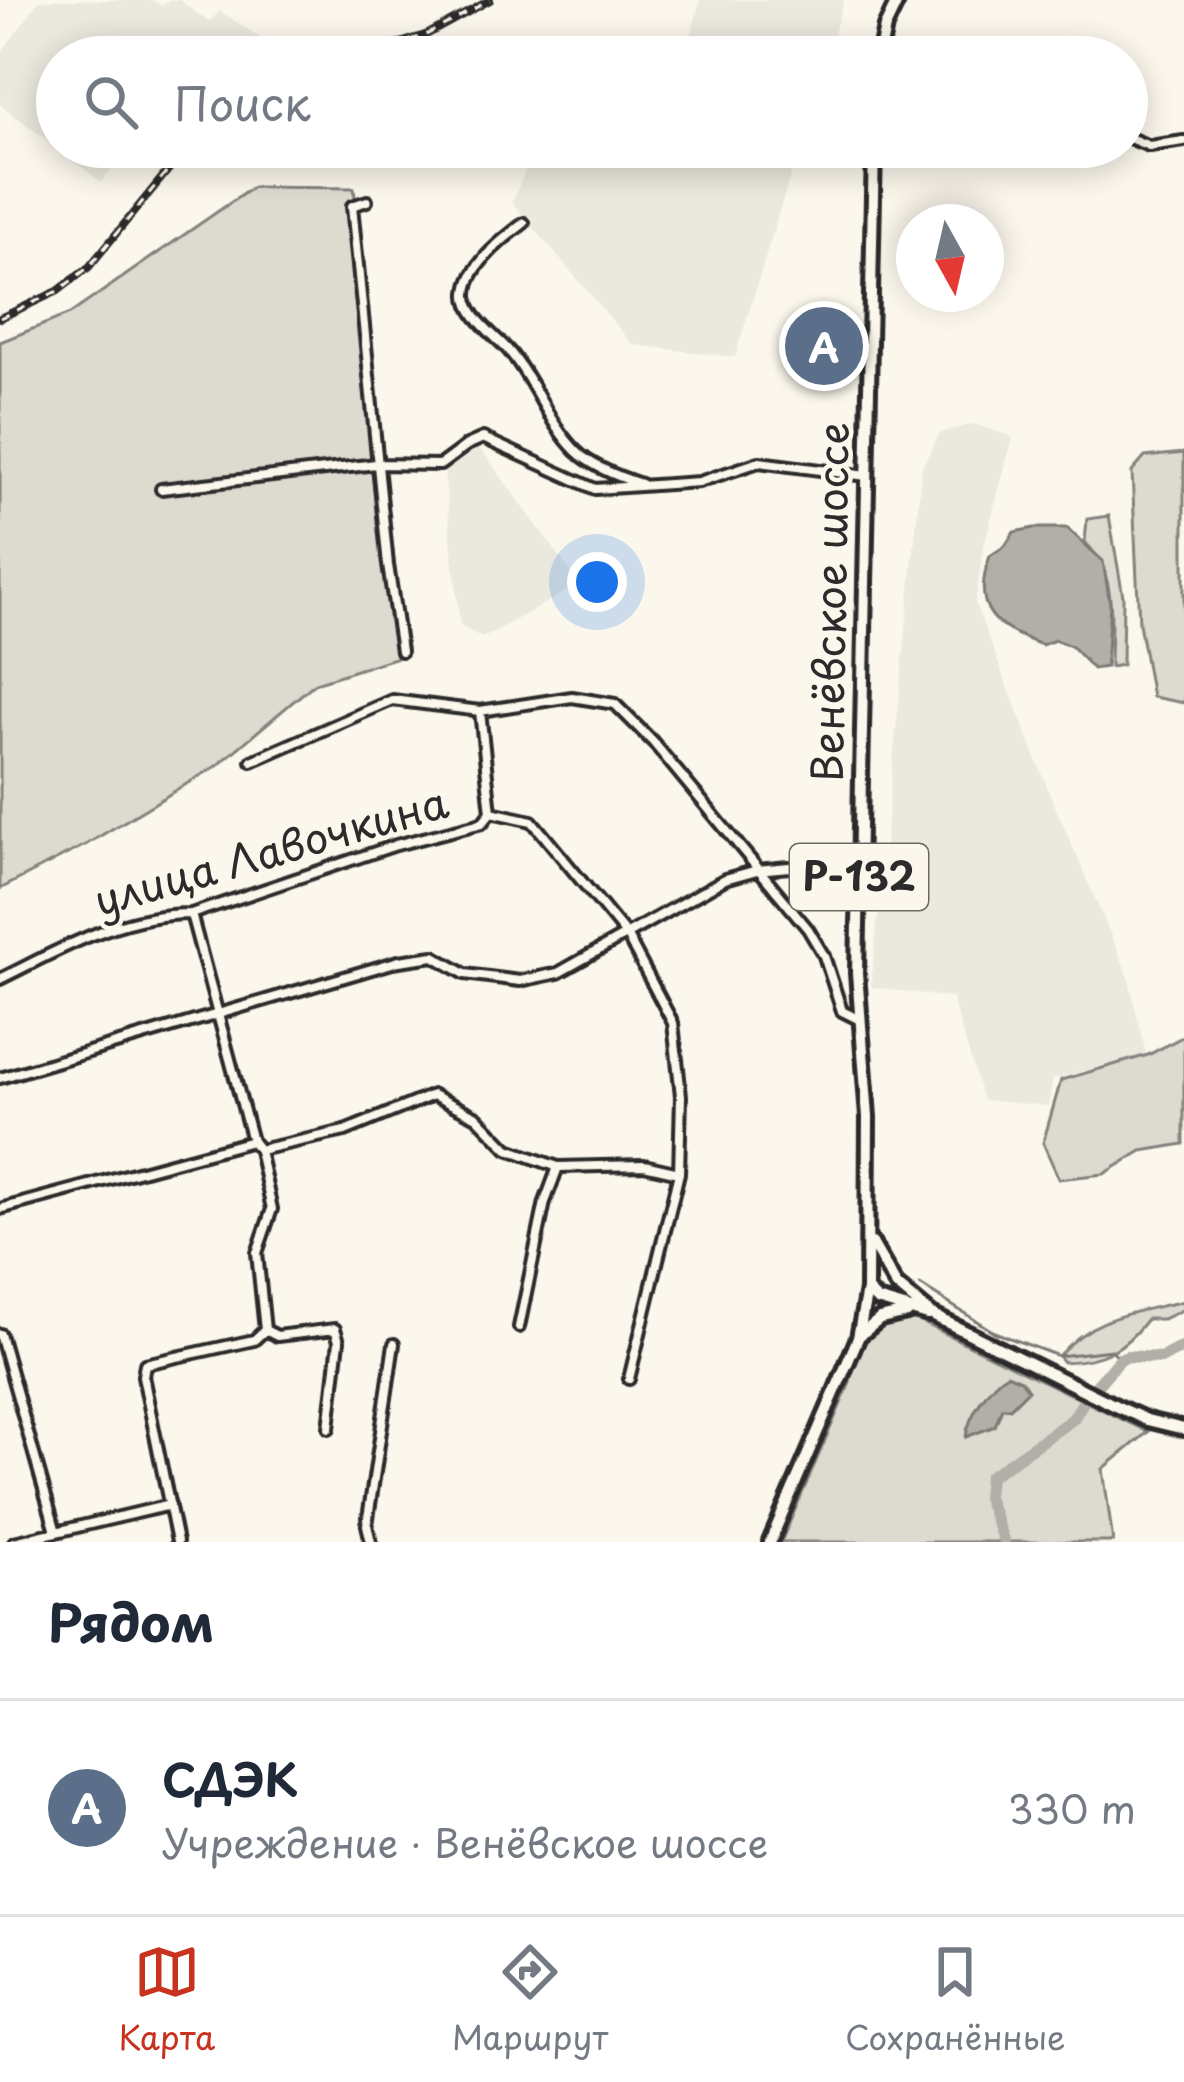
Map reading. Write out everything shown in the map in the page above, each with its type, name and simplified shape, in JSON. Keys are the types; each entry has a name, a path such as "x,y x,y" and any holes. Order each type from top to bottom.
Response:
{"main road":[{"path":"883,36 898,0"},
{"name":"Венёвское шоссе","path":"770,1542 857,1338 867,1289 868,1117 860,1021 859,894 874,168"},
{"path":"868,1222 875,1252 896,1285 932,1315 1116,1406 1184,1430"},
{"path":"896,1285 875,1284 867,1289 878,1300 932,1315"},
{"path":"857,1338 888,1316 917,1312"}],"street":[{"path":"1148,146 1184,141"},
{"path":"367,201 352,206 401,651"},
{"path":"524,223 496,245 475,274 467,290 470,307 518,362 574,450 602,468 648,486"},
{"path":"161,489 378,464 440,465 483,438 595,489 699,482 759,462 867,476"},
{"path":"253,761 392,700 480,711 572,697 615,704 653,742 816,943 842,1011 860,1021"},
{"path":"480,711 491,812 532,821 627,936 673,1023 681,1096 679,1174 629,1379"},
{"name":"улица Лавочкина","path":"0,979 108,926 164,914 191,914 396,845 482,823 491,812"},
{"path":"0,1078 399,961 434,956 466,974 520,981 558,973 725,879 757,870 806,871 859,894"},
{"path":"191,914 272,1209 257,1253 265,1330"},
{"path":"259,1150 345,1131 433,1095 477,1118 508,1149 558,1167 644,1165 679,1174"},
{"path":"0,1209 252,1141"},
{"path":"519,1327 545,1202 558,1167"},
{"path":"265,1330 277,1336 335,1329 339,1341 329,1428"},
{"path":"178,1542 143,1376 146,1364 254,1340 265,1330"},
{"path":"0,1334 56,1532"},
{"path":"371,1542 367,1525 394,1344"},
{"path":"14,1542 170,1504"}],"shaded area":[{"path":"40,0 152,0 162,6 168,0 179,0 209,22 220,11 258,36 36,36 36,132 0,104 0,54"},
{"path":"700,0 844,0 833,36 691,36"},
{"path":"83,168 113,168 101,182"},
{"path":"526,168 793,168 735,357 633,345 512,202"},
{"path":"253,187 354,188 404,655 315,683 218,765 87,844 0,889 0,342 70,314"},
{"path":"974,424 1013,437 984,545 975,604 1128,975 1146,1055 1053,1079 1048,1106 983,1100 952,998 871,987 922,466 940,433"},
{"path":"477,444 580,584 483,638 460,626 444,470"},
{"path":"1184,453 1184,703 1152,697 1139,623 1132,472 1145,457"},
{"path":"1109,516 1123,596 1122,665 1110,667 1108,584 1085,542 1087,519"},
{"path":"1067,528 1103,561 1110,604 1106,667 1093,669 1071,646 1055,640 1042,645 1012,632 991,615 983,591 990,556 1014,532"},
{"path":"1184,1036 1184,1144 1142,1151 1104,1174 1059,1179 1043,1143 1061,1080 1148,1055"},
{"path":"1184,1301 1184,1309 1163,1319 1147,1319 1111,1352 1077,1361 1063,1362 1058,1356 1100,1324"},
{"path":"901,1319 919,1321 1148,1432 1103,1469 1113,1542 781,1542 849,1385 860,1344 874,1328"},
{"path":"1007,1374 1021,1380 1028,1390 1010,1408 1002,1408 995,1426 966,1437 981,1401"}],"waterway":[{"path":"920,1285 994,1332 1058,1356 1112,1350 1120,1359"},
{"path":"1004,1542 987,1497 989,1477 1073,1419 1120,1359 1161,1358 1184,1346"}],"railway":[{"path":"422,36 490,0"},
{"path":"0,318 58,291 89,267 170,168"}],"place":[{"name":"СДЭК","path":"824,346"}]}
